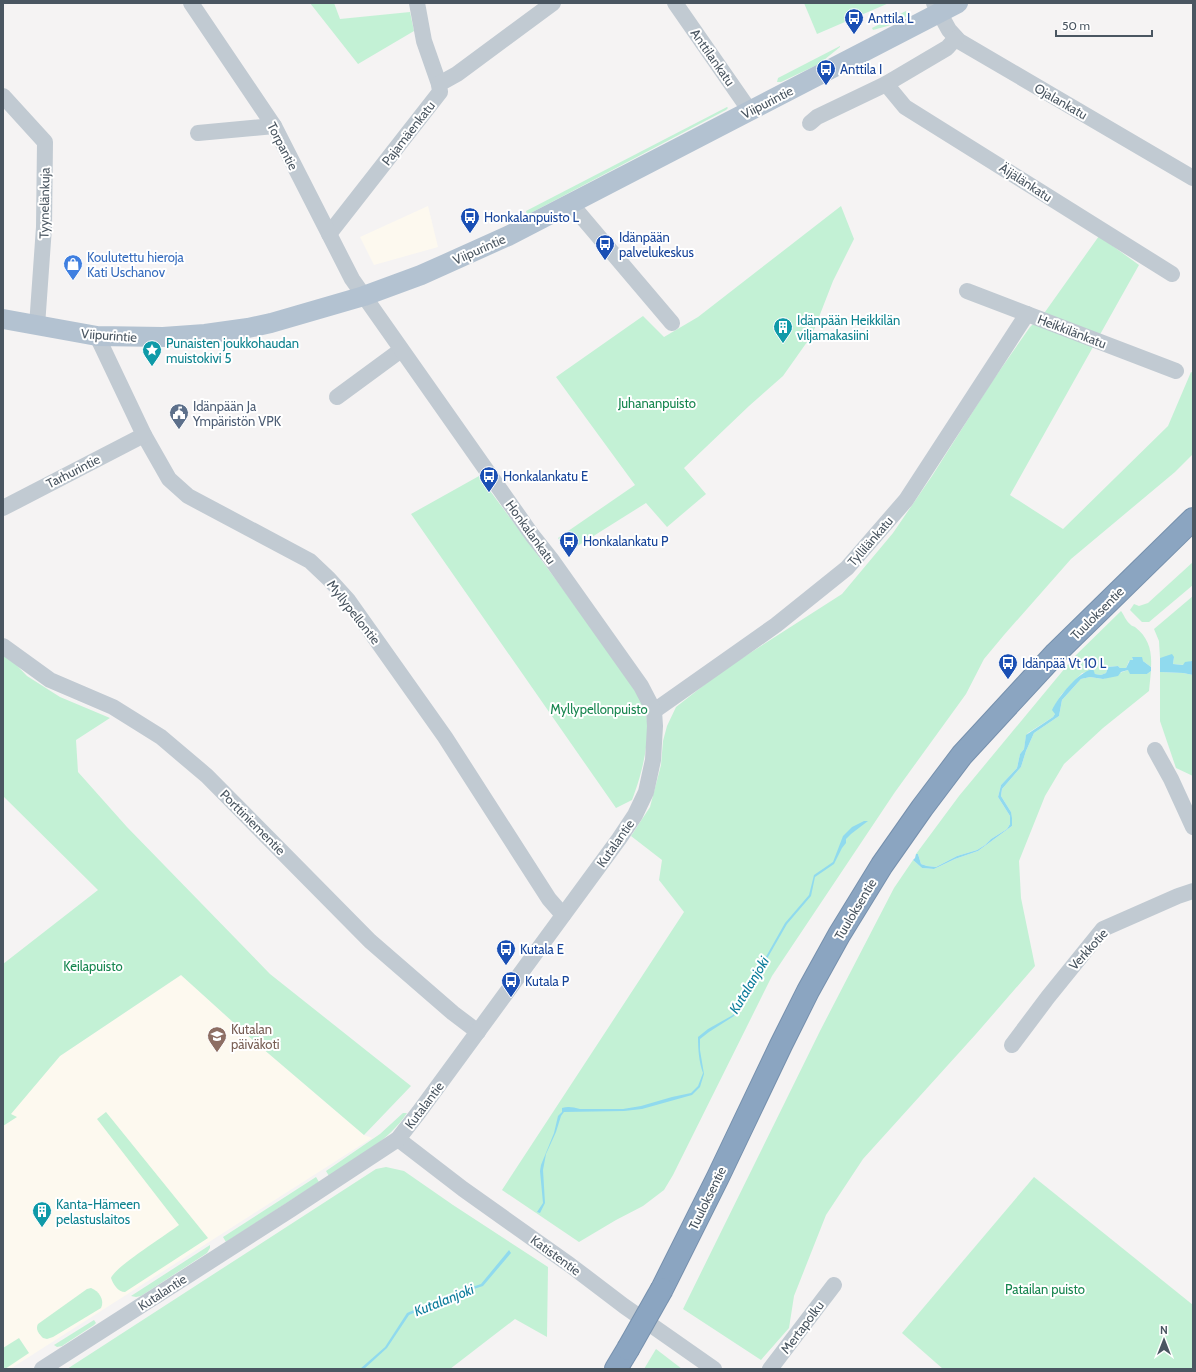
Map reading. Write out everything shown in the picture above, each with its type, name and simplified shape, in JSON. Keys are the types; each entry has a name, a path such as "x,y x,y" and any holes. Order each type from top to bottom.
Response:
{"highway":[{"name":"Tuuloksentie","path":"616,1369 662,1289 808,991 839,935 882,865 927,802 973,744 1056,653 1193,519"}],"main road":[{"name":"Viipurintie","path":"3,319 97,336 164,337 234,330 271,323 364,296 421,275 508,236 750,111 937,8 958,3"}],"street":[{"name":"Torpantie","path":"191,3 274,126 298,177 352,279 364,296"},
{"path":"416,3 424,41 439,84"},
{"name":"Pajamäenkatu","path":"329,234 440,92 439,84 457,74 553,3"},
{"name":"Anttilankatu","path":"675,3 750,111"},
{"name":"Ojalankatu","path":"937,8 949,30 959,41 1193,178"},
{"path":"810,123 817,117 886,84 947,48 956,38"},
{"name":"Äijälänkatu","path":"886,84 905,106 1172,274"},
{"name":"Tyynelänkuja","path":"3,96 45,142 44,209 37,326"},
{"path":"198,133 274,126"},
{"path":"571,204 672,323"},
{"name":"Heikkilänkatu","path":"967,291 1176,371"},
{"name":"Honkalankatu","path":"364,296 641,686 654,711"},
{"name":"Tyllilänkatu","path":"654,711 776,625 847,568 906,500 1027,314"},
{"name":"Myllypellontie","path":"97,336 144,435 169,479 188,496 310,561 348,600 445,737 550,898 563,915"},
{"path":"337,397 401,350"},
{"name":"Tarhurintie","path":"3,508 144,435"},
{"name":"Porttiniementie","path":"3,646 50,680 113,707 161,737 207,776 370,941 478,1032"},
{"name":"Kutalantie","path":"42,1369 398,1139 478,1032 635,815 646,792 653,760 655,726 654,711"},
{"path":"1155,750 1171,779 1193,827"},
{"name":"Verkkotie","path":"1012,1045 1048,997 1103,929 1178,896 1193,891"},
{"name":"Katistentie","path":"398,1139 463,1189 570,1264 624,1306 714,1369"},
{"name":"Mertapolku","path":"770,1369 834,1285"}],"shaded area":[{"path":"428,206 438,247 374,265 360,237"},
{"path":"181,975 255,1042 364,1135 372,1138 10,1369 3,1369 3,1119 10,1114 60,1056"}],"green space":[{"path":"310,3 334,3 340,19 410,12 414,31 358,64"},
{"path":"804,3 889,3 817,34"},
{"path":"906,11 908,16 891,25 873,30 872,28"},
{"path":"840,46 819,64 781,82 777,82 778,78"},
{"path":"727,107 728,108 726,110 527,215 526,211"},
{"name":"Juhananpuisto","path":"841,206 854,239 833,281 812,335 783,376 684,468 706,494 667,527 646,503 568,552 558,538 635,485 556,377 643,316 664,337 698,317"},
{"path":"1099,236 1139,265 1010,495 1063,529 1168,426 1191,372 1193,373 1193,454 1175,472 1071,559 984,659 966,694 895,792 772,976 673,1175 664,1190 643,1206 579,1242 502,1190 684,912 659,880 662,860 631,836 650,807 661,765 663,741 667,726 676,707 722,671 842,594 893,533 932,476 991,383 1030,327 1045,312"},
{"name":"Myllypellonpuisto","path":"479,476 640,693 646,711 647,724 644,758 639,781 632,800 616,808 411,514"},
{"path":"1193,562 1193,585 1149,622 1142,622 1130,610 1134,604 1139,606 1148,603"},
{"path":"1193,596 1193,664 1191,661 1184,665 1173,664 1174,657 1160,658 1159,641 1154,629"},
{"path":"1121,611 1126,620 1140,631 1149,645 1151,667 1143,661 1132,657 1133,660 1129,661 1126,668 1120,668 1118,666 1108,667 1106,673 1101,675 1095,674 1093,671 1082,673 1061,695 1054,707 1055,714 1053,717 1028,733 1026,736 1024,749 1020,754 1017,768 1001,785 998,797 1010,816 1010,824 1007,829 977,850 957,856 936,867 921,864 918,854 916,854 959,796 1075,656"},
{"name":"Keilapuisto","path":"3,651 27,676 60,697 110,718 76,740 78,772 127,827 270,974 411,1086 364,1135 255,1042 181,975 60,1056 11,1114 17,1117 3,1126 3,964 98,890 3,796"},
{"path":"1128,670 1147,674 1151,671 1149,691 1103,728 1064,764 1045,796 1019,861 1021,898 1035,966 863,1159 826,1215 794,1296 789,1328 761,1360 683,1309 820,1031 894,888 913,860 922,868 934,869 955,859 978,851 1012,826 1011,812 1001,796 1002,789 1021,767 1034,733 1059,716 1062,700 1081,679 1090,677 1103,679"},
{"path":"1160,672 1193,675 1193,776 1176,768 1160,721"},
{"path":"106,1112 208,1238 125,1292 118,1289 113,1283 111,1278 115,1273 121,1266 179,1225 97,1119"},
{"path":"403,1113 407,1113 400,1123 382,1140 329,1176 326,1171 380,1134"},
{"path":"386,1167 404,1171 548,1267 547,1337 515,1319 450,1369 67,1369 376,1169"},
{"path":"316,1177 319,1182 226,1242 223,1237"},
{"name":"Patailan puisto","path":"1034,1177 1193,1305 1193,1369 943,1369 902,1333"},
{"path":"210,1245 207,1253 141,1296 131,1296"},
{"path":"91,1288 96,1291 102,1299 101,1308 53,1337 47,1339 43,1338 37,1330 38,1324 87,1289"},
{"path":"94,1320 96,1323 94,1325 62,1346 57,1347 54,1345"},
{"path":"19,1338 29,1353 3,1369 3,1348"},
{"path":"656,1349 682,1369 644,1369"}],"water":[{"path":"1172,654 1174,657 1173,664 1183,665 1185,662 1192,661 1193,675 1160,672 1160,658"},
{"path":"1132,657 1142,657 1143,661 1151,667 1151,671 1147,674 1130,674 1128,670 1121,672 1118,676 1103,679 1090,677 1081,679 1062,700 1059,716 1034,733 1021,767 1002,789 1001,796 1011,812 1012,826 978,851 955,859 934,869 922,868 913,860 916,854 918,854 921,864 936,867 957,856 977,850 1007,829 1010,824 1010,816 998,797 1001,785 1017,768 1020,754 1024,749 1026,735 1053,717 1055,714 1052,710 1059,698 1081,675 1093,669 1095,674 1101,675 1106,673 1108,667 1118,666 1120,668 1126,668 1130,660 1133,660"},
{"path":"864,821 868,821 846,839 846,843 834,864 815,877 811,896 787,924 734,1016 700,1039 700,1050 704,1074 700,1087 692,1095 642,1109 624,1111 564,1112 546,1154 543,1170 545,1203 540,1213 537,1212 543,1203 540,1171 541,1165 554,1133 558,1116 562,1112 562,1108 623,1109 641,1106 691,1093 698,1086 703,1073 699,1055 698,1037 708,1029 733,1015 785,923 809,895 814,875 833,862 843,836 852,827"},
{"path":"509,1250 511,1253 483,1286 447,1298 409,1315 387,1348 364,1369 360,1369 385,1347 407,1313 448,1295 481,1284"}],"place":[{"name":"Anttila L","path":"854,35"},
{"name":"Anttila I","path":"826,86"},
{"name":"Honkalanpuisto L","path":"470,234"},
{"name":"Idänpään palvelukeskus","path":"605,261"},
{"name":"Koulutettu hieroja Kati Uschanov","path":"73,281"},
{"name":"Idänpään Heikkilän viljamakasiini","path":"783,344"},
{"name":"Punaisten joukkohaudan muistokivi 5","path":"152,367"},
{"name":"Idänpään Ja Ympäristön VPK","path":"179,430"},
{"name":"Honkalankatu E","path":"489,493"},
{"name":"Honkalankatu P","path":"569,558"},
{"name":"Idänpää Vt 10 L","path":"1008,680"},
{"name":"Kutala E","path":"506,966"},
{"name":"Kutala P","path":"511,998"},
{"name":"Kutalan päiväkoti","path":"217,1053"},
{"name":"Kanta-Hämeen pelastuslaitos","path":"42,1228"}],"water label":[{"name":"Kutalanjoki","path":"749,985"},
{"name":"Kutalanjoki","path":"444,1300"}]}
